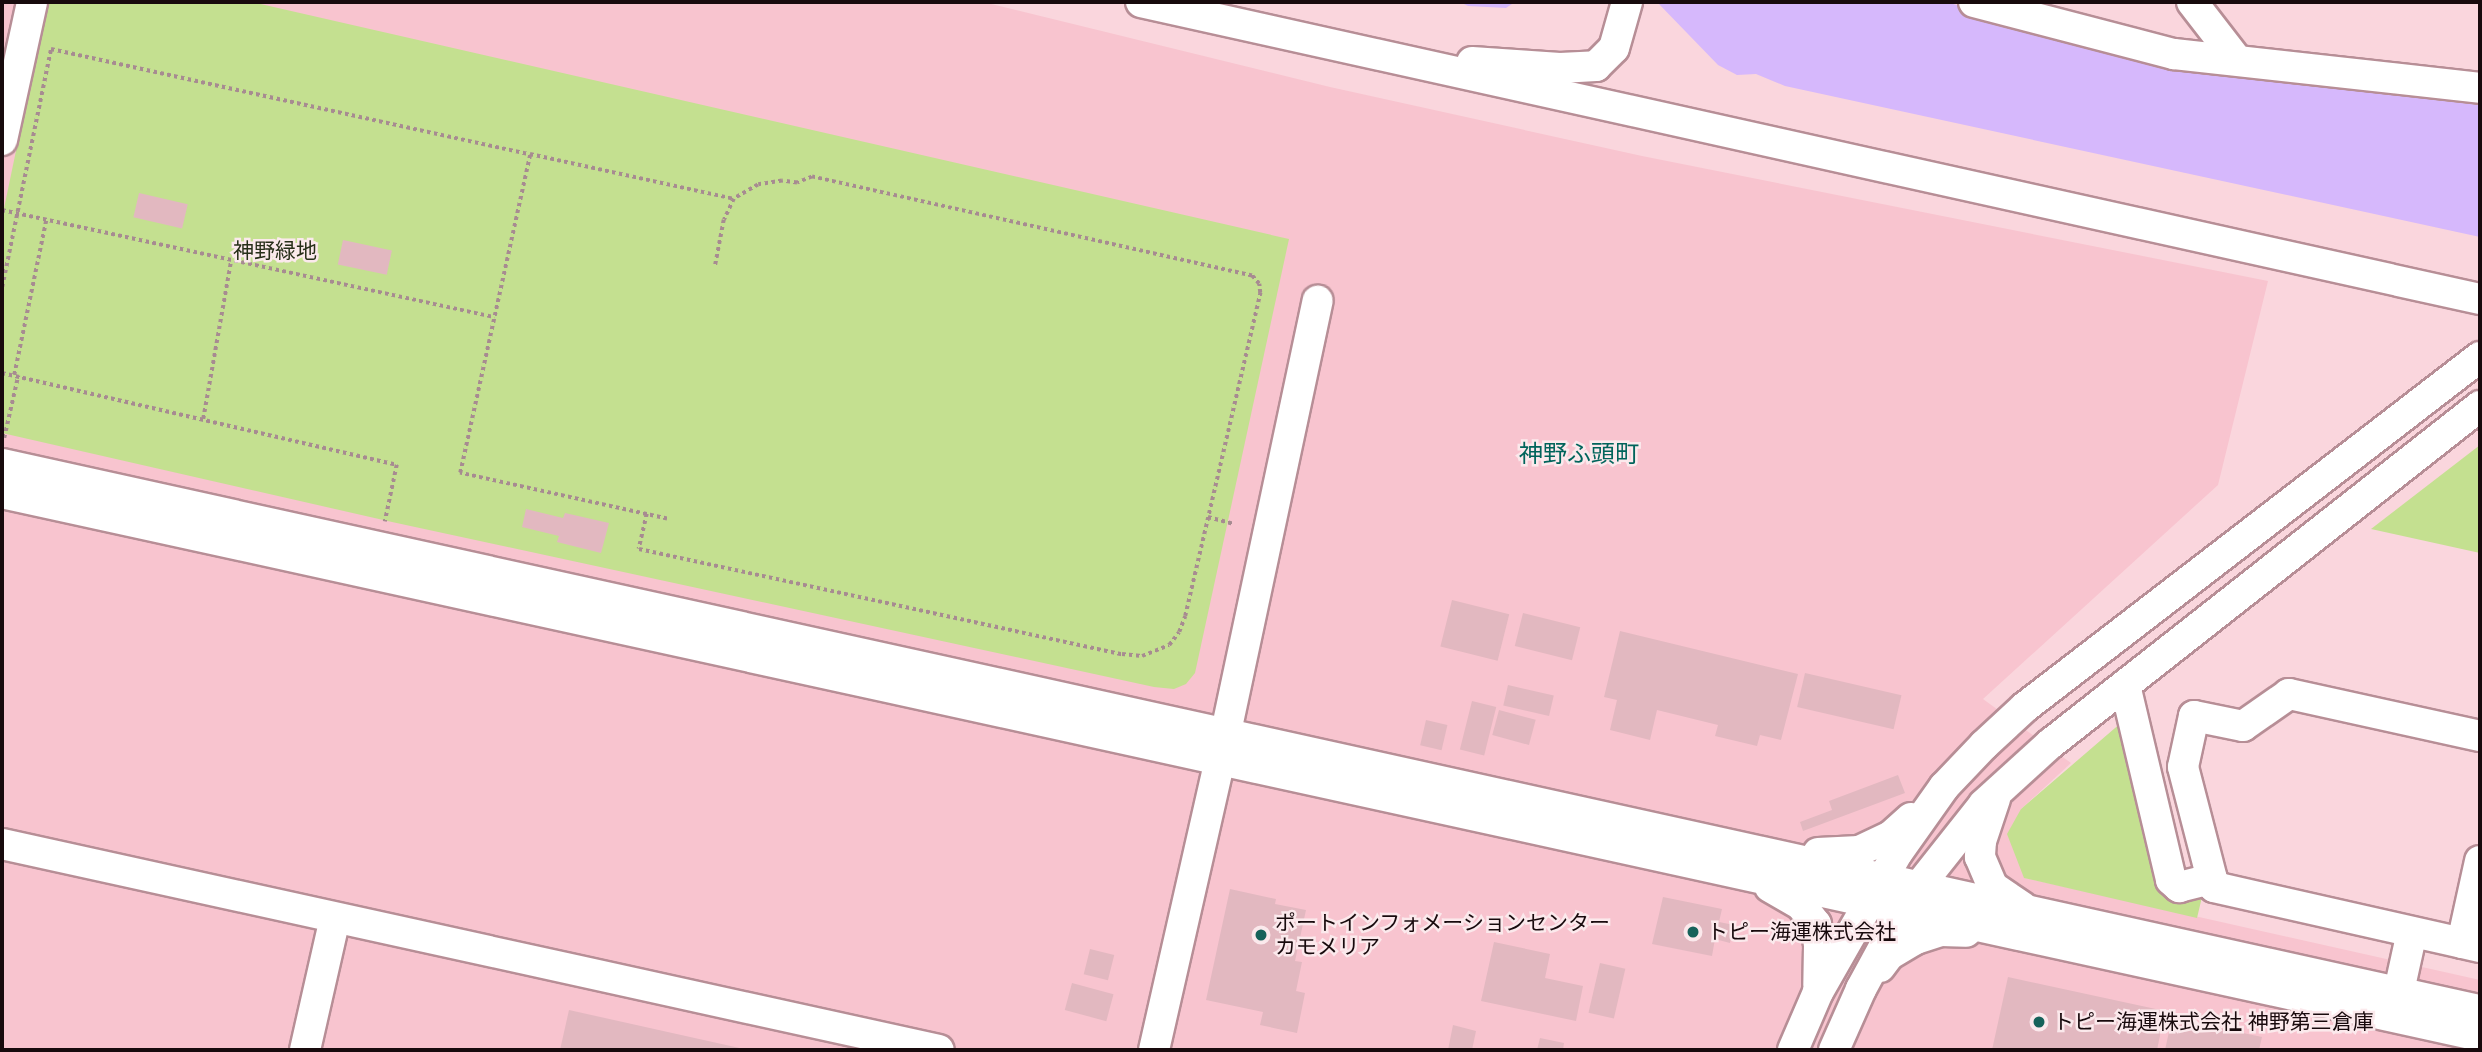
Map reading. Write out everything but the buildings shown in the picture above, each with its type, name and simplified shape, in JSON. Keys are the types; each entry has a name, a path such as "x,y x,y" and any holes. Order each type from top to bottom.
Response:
{"street":[{"path":"2,140 32,2"},
{"path":"1141,2 2480,299"},
{"path":"1398,60 1560,68 1596,66 1614,48 1627,2"},
{"path":"1974,2 2174,54 2480,88"},
{"path":"2192,2 2236,59"},
{"path":"1154,1050 1223,746 1318,301"},
{"path":"1750,861 1859,851 1891,836 2025,707 2478,360"},
{"path":"1834,1050 1861,989 1911,897 1972,815 1999,789 2125,685 2480,406"},
{"path":"3,451 1223,746"},
{"path":"2,492 1223,746 1750,861 1812,864 1877,889 2034,925 2480,1036"},
{"path":"2125,685 2171,880 2179,887 2211,879"},
{"path":"2480,736 2289,694 2243,726 2194,716 2183,767 2214,887 2471,945 2480,861"},
{"path":"1793,1050 1818,992 1877,889 1944,787"},
{"path":"1999,789 1981,841 1980,858 1993,887 2034,925"},
{"path":"2,844 939,1050"},
{"path":"1750,861 1801,905 1816,924 1819,946 1818,992"},
{"path":"305,1050 335,918"},
{"path":"1861,989 1889,955 1930,934 2034,925 2399,991 2480,1010"},
{"path":"2399,991 2412,932"}],"path":[{"path":"2,287 51,49 734,199"},
{"path":"530,154 460,473 667,519"},
{"path":"647,514 639,549 1122,654 1142,656 1169,645 1179,632 1260,293 1259,284 1252,276 812,177 797,183 782,181 758,185 734,199 724,220 715,267"},
{"path":"2,210 494,317"},
{"path":"3,451 46,220"},
{"path":"203,419 232,261"},
{"path":"2,373 397,465 384,522"},
{"path":"1208,517 1234,524"}],"shaded area":[{"path":"2,2 983,2 1330,87 1642,156 2268,281 2218,485 1983,699 2071,763 2021,809 2025,878 2480,980 2480,1050 2,1050"},
{"path":"1460,2 1515,2 1506,8 1468,6"},
{"path":"1657,2 1946,2 2163,63 2268,74 2270,81 2480,105 2480,237 1785,86 1756,74 1737,75 1718,65"}],"green space":[{"name":"神野緑地","path":"47,2 252,2 1289,239 1195,673 1186,684 1174,689 1154,687 392,522 2,433 2,218"},
{"path":"2480,445 2480,553 2371,529"},
{"path":"2122,722 2161,889 2170,900 2202,897 2197,918 2024,878 2007,834 2021,809"}],"place":[{"name":"トピー海運株式会社","path":"1693,932"},
{"name":"ポートインフォメーションセンター カモメリア","path":"1261,935"},
{"name":"トピー海運株式会社 神野第三倉庫","path":"2039,1022"}],"district":[{"name":"神野ふ頭町","path":"1579,454"}]}
